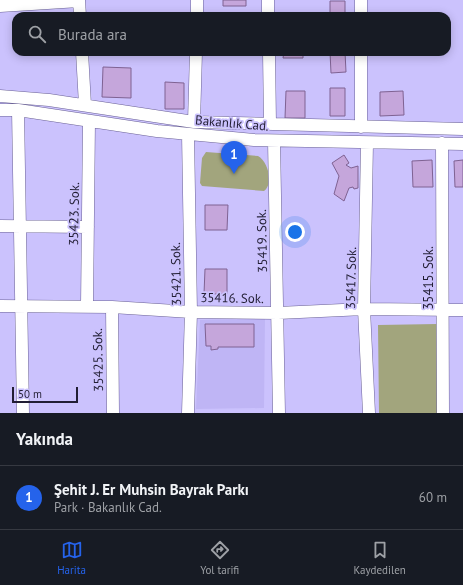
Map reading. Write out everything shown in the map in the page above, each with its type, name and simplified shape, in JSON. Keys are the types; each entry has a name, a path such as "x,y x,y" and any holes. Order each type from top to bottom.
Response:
{"street":[{"path":"197,0 197,12"},
{"path":"268,0 268,12"},
{"path":"360,0 361,12"},
{"path":"0,6 79,1 80,12"},
{"path":"82,56 84,105"},
{"path":"194,122 196,56"},
{"path":"269,56 270,124"},
{"path":"361,56 361,127"},
{"name":"Bakanlık Cad.","path":"0,96 49,100 194,122 361,127 463,128"},
{"name":"Bakanlık Cad.","path":"0,110 18,110 188,134 274,141 463,144"},
{"path":"18,110 20,307 23,413"},
{"name":"35423. Sok.","path":"87,307 89,121"},
{"name":"35421. Sok.","path":"188,134 191,312 188,413"},
{"name":"35419. Sok.","path":"274,141 279,413"},
{"name":"35417. Sok.","path":"367,143 364,308 370,413"},
{"name":"35415. Sok.","path":"442,143 443,413"},
{"path":"0,226 88,227"},
{"name":"35416. Sok.","path":"0,306 112,307 191,312 278,313 364,308 463,310"},
{"name":"35425. Sok.","path":"112,307 113,413"}],"shaded area":[{"path":"265,318 264,408 196,409 200,320"}],"green space":[{"path":"206,152 258,156 267,167 269,183 267,188 264,191 202,186 200,183 202,158"},
{"path":"437,324 438,413 379,413 378,325"}],"building":[{"path":"223,0 246,0 246,6 223,6"},
{"path":"330,1 345,1 345,12 330,12"},
{"path":"283,56 303,56 303,58 283,58"},
{"path":"330,56 345,56 346,72 331,73"},
{"path":"103,67 131,68 131,98 102,97"},
{"path":"165,82 184,83 184,109 165,109"},
{"path":"330,88 345,88 345,116 330,116"},
{"path":"286,91 305,91 305,118 285,118"},
{"path":"403,91 404,115 380,116 380,92"},
{"path":"344,155 349,163 346,165 351,168 358,166 358,188 349,188 344,201 334,194 339,176 332,163"},
{"path":"432,160 433,187 413,187 412,161"},
{"path":"463,160 463,187 455,187 454,161"},
{"path":"205,205 228,205 227,230 205,230"},
{"path":"205,269 227,269 227,294 204,294"},
{"path":"205,324 254,324 254,347 218,347 218,349 211,350 211,346 206,346"}],"place":[{"name":"Şehit J. Er Muhsin Bayrak Parkı","path":"234,174"}]}
